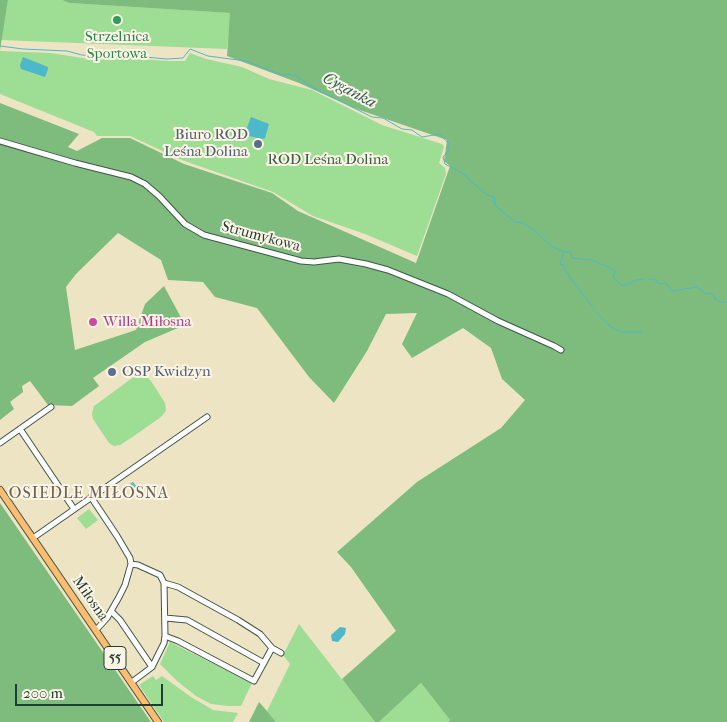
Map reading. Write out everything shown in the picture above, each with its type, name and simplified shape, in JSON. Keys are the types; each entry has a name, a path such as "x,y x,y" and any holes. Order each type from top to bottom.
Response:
{"main road":[{"name":"Miłosna","path":"0,490 158,722"}],"street":[{"name":"Strumykowa","path":"0,141 131,177 145,184 186,224 204,234 301,261 314,262 339,259 388,270 448,294 498,321 561,350"},
{"path":"0,443 51,408"},
{"path":"33,538 206,416"},
{"path":"20,429 74,508"},
{"path":"91,497 120,540 130,558 131,564 125,585 111,611 96,630"},
{"path":"131,564 138,565 160,576 164,584 165,618 165,636 158,656 152,667 132,682"},
{"path":"164,584 178,587 238,620 260,634 272,648 281,652"},
{"path":"111,611 120,620 152,667"},
{"path":"165,618 187,620 264,663"},
{"path":"165,636 178,640 254,682 272,648"}],"green space":[{"path":"0,0 8,0 0,50"},
{"name":"Strzelnica Sportowa","path":"8,0 62,0 69,3 231,13 227,49 1,40"},
{"path":"62,0 727,0 727,722 448,722 450,720 421,683 379,722 375,722 342,679 396,631 351,567 337,552 417,482 501,428 525,400 502,379 491,348 463,328 412,358 402,344 417,313 386,314 367,351 334,403 309,377 257,308 215,297 203,282 168,280 161,260 118,233 76,274 66,287 75,350 136,330 145,304 164,286 185,325 145,342 93,378 99,386 72,406 48,405 30,381 22,386 23,392 10,402 14,409 0,420 0,103 79,134 68,147 77,151 102,138 130,138 184,164 272,193 298,211 416,263 450,166 444,161 447,140 354,108 299,83 227,56 230,13 69,3"},
{"name":"ROD Leśna Dolina","path":"0,51 50,53 96,60 119,58 169,61 185,61 190,53 206,59 242,67 269,79 312,90 382,125 442,144 444,147 439,163 445,168 446,174 417,256 365,234 313,216 273,192 182,160 130,136 97,136 94,132 0,94"},
{"path":"135,376 146,376 151,381 165,403 166,411 161,417 131,438 120,445 114,446 109,443 93,419 94,406"},
{"path":"0,503 151,722 0,722"},
{"path":"89,509 98,520 86,529 77,518"},
{"path":"299,624 375,722 276,722 267,711 290,664 283,655"},
{"path":"170,642 252,683 241,706 211,704 196,696 177,681 160,664"},
{"path":"153,676 156,680 162,676 213,710 238,713 233,722 164,722 139,685"},
{"path":"421,683 450,720 448,722 379,722"},
{"path":"259,702 267,711 276,722 249,722"}],"water":[{"path":"23,57 48,67 45,77 21,69 20,65"},
{"path":"251,117 269,124 265,138 244,135"},
{"path":"133,482 142,494 137,497 128,485"},
{"path":"340,627 346,628 345,634 338,642 332,641 331,635"}],"waterway":[{"name":"Cyganka","path":"0,46 67,51 82,55 109,57 125,55 166,59 183,58 190,49 208,56 246,61 282,75 295,75 314,88 372,117 383,118 402,129 412,130 422,137 440,134 449,144 449,150 443,157 445,164 466,175 469,180 487,195 494,197 497,207 515,222 523,223 534,230 551,246 564,252 571,252 572,258 592,260 612,269 615,272 613,277 621,285 644,279"},
{"path":"564,252 560,264 564,265 571,279 593,307"},
{"name":"Cyganka","path":"648,279 656,280 659,284 666,283 672,291 697,287 706,294 711,293 720,302 727,302"},
{"path":"596,312 611,327 621,332 642,332"}],"place":[{"name":"Strzelnica Sportowa","path":"117,20"},
{"name":"Biuro ROD Leśna Dolina","path":"258,144"},
{"name":"Willa Miłosna","path":"93,322"},
{"name":"OSP Kwidzyn","path":"112,372"}],"district":[{"name":"OSIEDLE MIŁOSNA","path":"89,494"}]}
